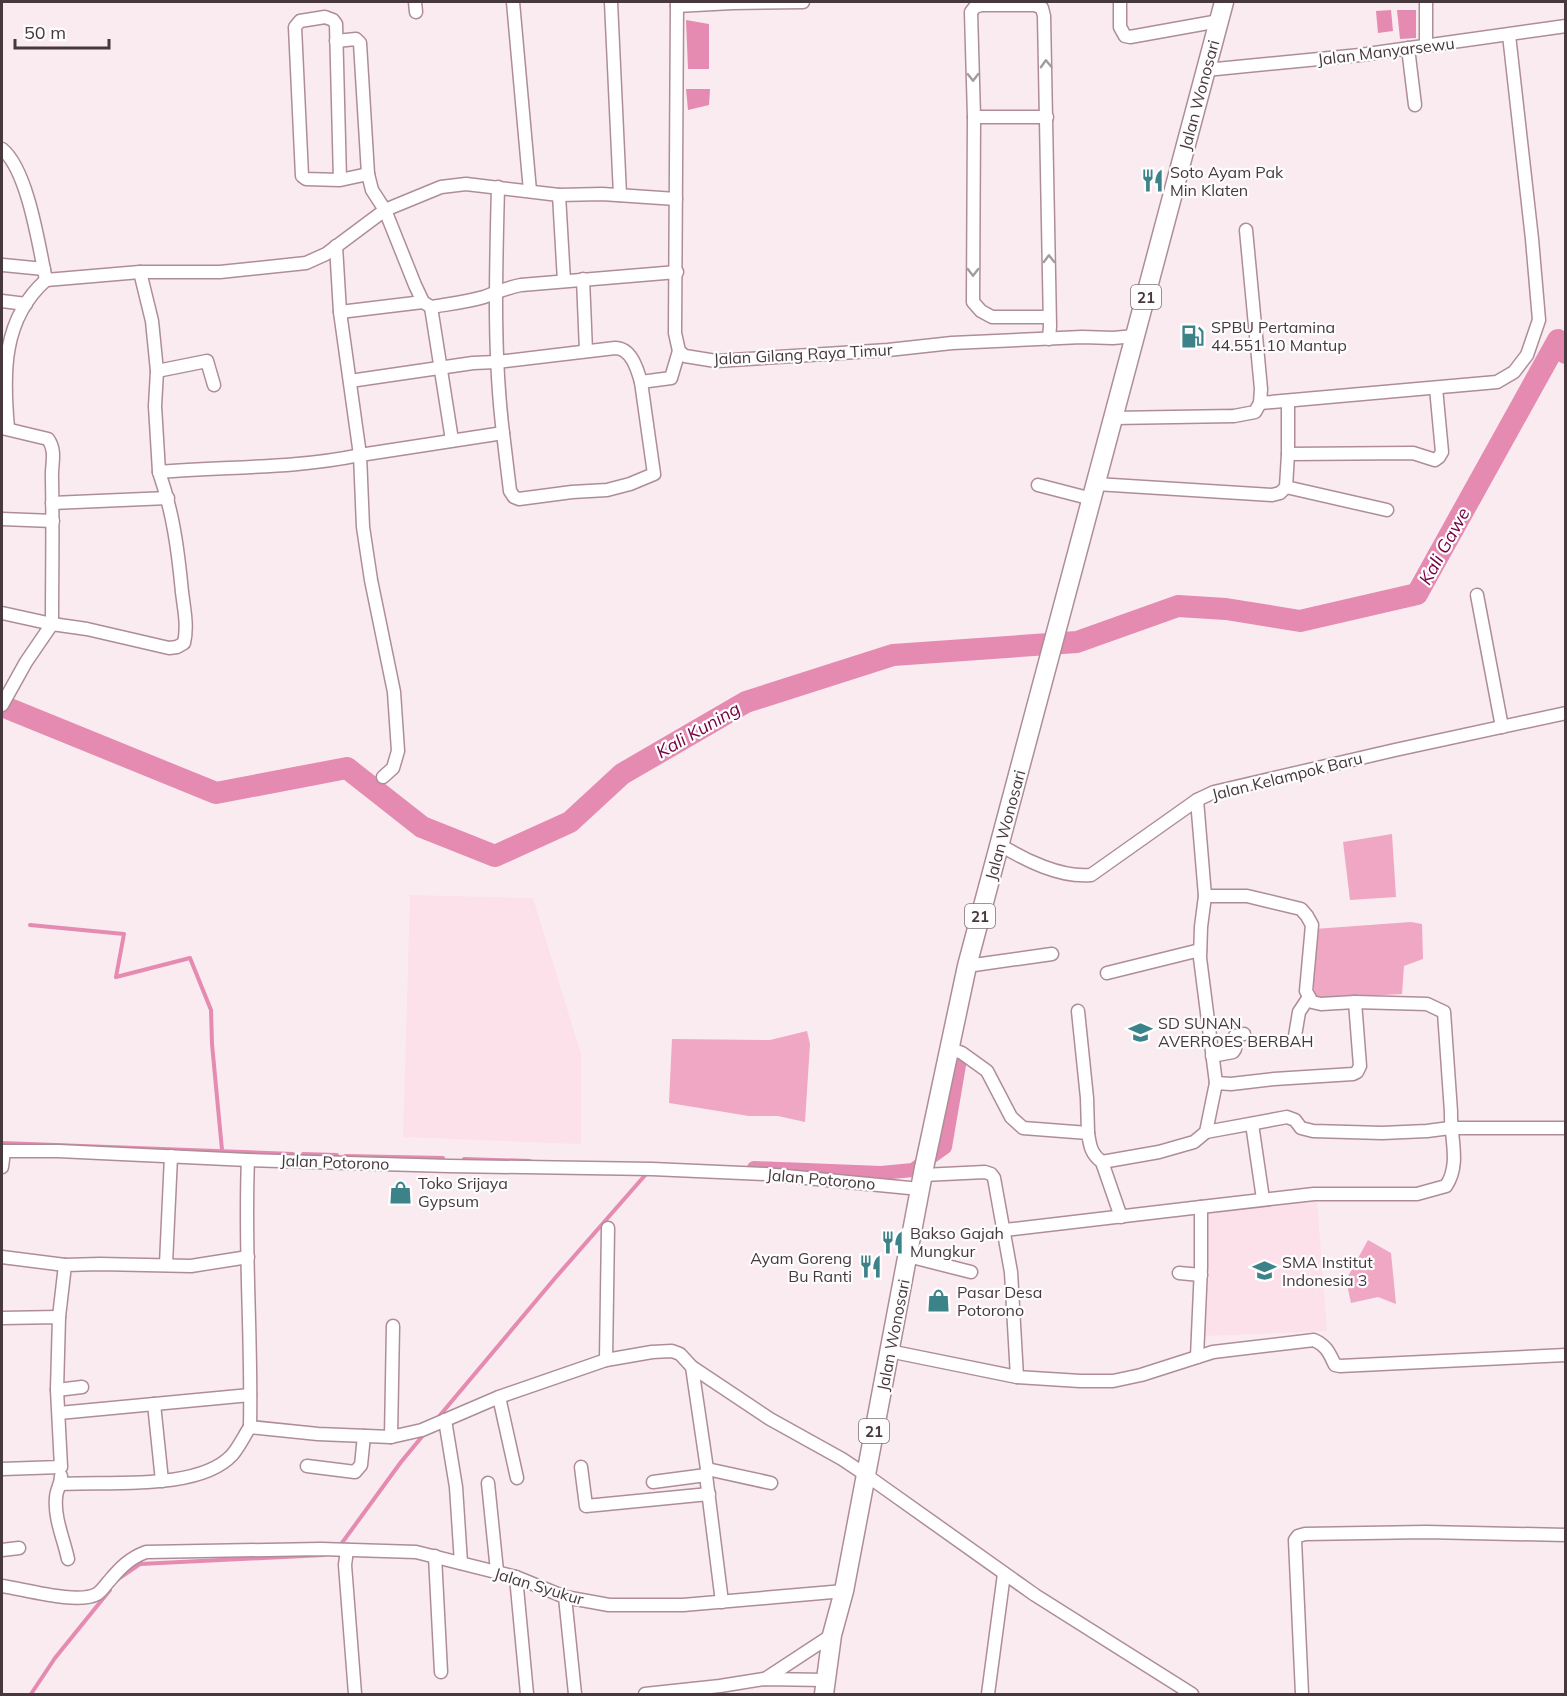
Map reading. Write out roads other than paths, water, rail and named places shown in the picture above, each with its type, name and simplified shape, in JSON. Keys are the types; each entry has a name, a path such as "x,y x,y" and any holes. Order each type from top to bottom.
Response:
{"highway":[{"name":"Jalan Wonosari","path":"825,1688 832,1635 843,1591 949,1048 968,966 1224,2"}],"street":[{"path":"513,2 530,191"},
{"path":"611,2 620,195"},
{"path":"641,382 671,378 679,351 675,333 677,4 795,2"},
{"path":"1120,2 1120,27 1125,36 1130,37 1219,21"},
{"path":"1426,2 1426,46"},
{"path":"1049,317 992,317 981,312 973,302 972,12 975,7 981,5 1035,5 1042,8 1044,16 1047,117 1049,317 1049,339"},
{"path":"340,180 336,24 330,18 300,21 295,27 302,176 306,179 340,180 368,174"},
{"name":"Jalan Manyarsewu","path":"1206,70 1509,36 1566,26"},
{"path":"1260,403 1497,382 1514,372 1527,355 1539,320 1509,36"},
{"path":"336,41 356,39 360,43 368,174 372,190 385,210 427,305 452,440"},
{"path":"1408,48 1415,105"},
{"path":"974,117 1047,117"},
{"path":"2,149 9,156 21,180 45,274 26,304 9,340 6,364 5,428 48,439 52,445 53,521 52,624 4,701"},
{"path":"3,265 45,274 220,272 306,263 326,254 385,210 441,187 466,184 559,195 620,195 676,199"},
{"path":"350,381 440,367 497,362 621,348 630,357 641,382 654,474 607,490 519,499 514,497 510,491 498,390 497,362 496,291 498,188"},
{"path":"559,195 564,280"},
{"path":"1113,418 1248,415 1255,412 1260,403 1261,389 1246,230"},
{"path":"336,246 340,312 360,455 363,527 371,580 394,692 398,751 393,768 383,777"},
{"path":"2,613 169,648 184,643 186,618 176,533 159,472 155,406 157,371 153,321 140,272"},
{"path":"340,312 466,301 521,285 564,280 677,273"},
{"path":"583,279 586,351"},
{"path":"2,301 26,304"},
{"name":"Jalan Gilang Raya Timur","path":"679,351 685,356 716,361 888,350 952,343 1113,339 1135,336"},
{"path":"157,371 207,361 214,384"},
{"path":"1288,454 1413,453 1435,460 1442,452 1436,387"},
{"path":"1038,485 1094,491 1272,495 1280,493 1286,487 1288,402"},
{"path":"159,472 334,461 503,433"},
{"path":"1286,487 1387,510"},
{"path":"52,503 168,498"},
{"path":"2,519 53,521"},
{"path":"1477,595 1502,727"},
{"name":"Jalan Kelampok Baru","path":"999,844 1020,857 1040,865 1079,876 1091,875 1197,800 1214,792 1566,713"},
{"path":"1197,800 1205,896 1200,950 1216,1083 1206,1132"},
{"path":"1017,1377 1011,1272 1005,1230 1263,1199 1336,1193 1417,1194 1446,1186 1454,1171 1444,1012 1427,1004 1355,1002 1322,1004 1312,1002 1306,991 1312,925 1301,909 1247,896 1205,896"},
{"path":"1107,973 1200,950"},
{"path":"968,966 1052,954"},
{"path":"1295,1036 1297,1018 1309,997"},
{"path":"1216,1083 1231,1084 1353,1074 1360,1066 1355,1002"},
{"path":"1078,1011 1090,1149 1102,1162 1121,1217"},
{"path":"1212,1056 1233,1052 1235,1036 1244,1034"},
{"path":"949,1048 962,1053 987,1071 1011,1117 1023,1128 1088,1133"},
{"path":"1102,1162 1159,1152 1194,1142 1206,1132 1287,1117 1295,1120 1301,1128 1313,1131 1382,1133 1450,1128 1566,1128"},
{"path":"1252,1124 1263,1199"},
{"path":"2,1167 3,1151"},
{"name":"Jalan Potorono","path":"3,1151 58,1151 461,1167 652,1169 765,1174 985,1172 994,1178 1005,1230"},
{"path":"166,1264 171,1156"},
{"path":"61,1484 162,1481 201,1472 218,1465 232,1455 250,1427 246,1198 248,1160"},
{"path":"1197,1357 1201,1275 1201,1207"},
{"path":"606,1360 608,1228"},
{"path":"908,1256 971,1272"},
{"path":"2,1257 65,1265 166,1264 191,1266 248,1257"},
{"path":"65,1265 57,1390 61,1484 56,1496 56,1508 68,1559"},
{"path":"1179,1273 1201,1275"},
{"path":"2,1318 60,1317"},
{"path":"391,1437 393,1326"},
{"path":"889,1351 1017,1377 1080,1381 1113,1380 1141,1375 1213,1352 1314,1340 1329,1350 1335,1365 1340,1366 1566,1355"},
{"path":"250,1427 318,1434 391,1437 422,1430 500,1397 606,1360 672,1351 680,1354 692,1367 770,1419 866,1474 1004,1574 1192,1695"},
{"path":"692,1367 722,1602"},
{"path":"57,1390 82,1387"},
{"path":"59,1413 250,1395"},
{"path":"500,1397 517,1478"},
{"path":"154,1404 162,1481"},
{"path":"442,1422 456,1487 461,1563"},
{"path":"307,1466 355,1472 361,1465 364,1436"},
{"path":"2,1469 61,1467"},
{"path":"581,1467 586,1506 709,1494"},
{"path":"653,1482 707,1472 771,1483"},
{"path":"488,1483 497,1571"},
{"path":"1302,1695 1295,1540 1298,1536 1426,1532 1566,1535"},
{"path":"2,1550 19,1548"},
{"name":"Jalan Syukur","path":"2,1586 57,1596 90,1597 99,1593 122,1566 133,1557 146,1552 321,1549 416,1552 497,1571 565,1597 609,1605 641,1607 843,1591"},
{"path":"345,1550 355,1695"},
{"path":"435,1556 441,1672"},
{"path":"988,1695 1004,1574"},
{"path":"516,1577 527,1695"},
{"path":"565,1597 575,1695"},
{"path":"764,1679 832,1635"},
{"path":"645,1695 764,1679 825,1688"}],"waterway":[{"name":"Kali Kuning","path":"2,706 216,793 347,768 422,827 495,856 570,822 622,774 746,702 893,655 1077,642 1178,606 1226,609 1300,621 1417,594 1558,340 1566,353"},
{"path":"30,925 124,934 116,977 190,958 211,1010 222,1150"},
{"path":"754,1168 881,1173 913,1170 945,1147 959,1065"},
{"path":"2,1143 293,1154"},
{"path":"303,1154 337,1155"},
{"path":"345,1156 443,1158"},
{"path":"464,1159 530,1161"},
{"path":"436,1420 647,1173"},
{"path":"339,1547 425,1433"},
{"path":"118,1579 140,1564 324,1555"},
{"path":"31,1694 55,1658 110,1590"}],"place":[{"name":"Soto Ayam Pak Min Klaten","path":"1152,181"},
{"name":"SPBU Pertamina 44.551.10 Mantup","path":"1193,336"},
{"name":"SD SUNAN AVERROES BERBAH","path":"1140,1032"},
{"name":"Toko Srijaya Gypsum","path":"400,1192"},
{"name":"Bakso Gajah Mungkur","path":"892,1242"},
{"name":"Ayam Goreng Bu Ranti","path":"870,1267"},
{"name":"SMA Institut Indonesia 3","path":"1264,1271"},
{"name":"Pasar Desa Potorono","path":"939,1301"}],"water label":[{"name":"Kali Gawe","path":"1444,546"}]}
